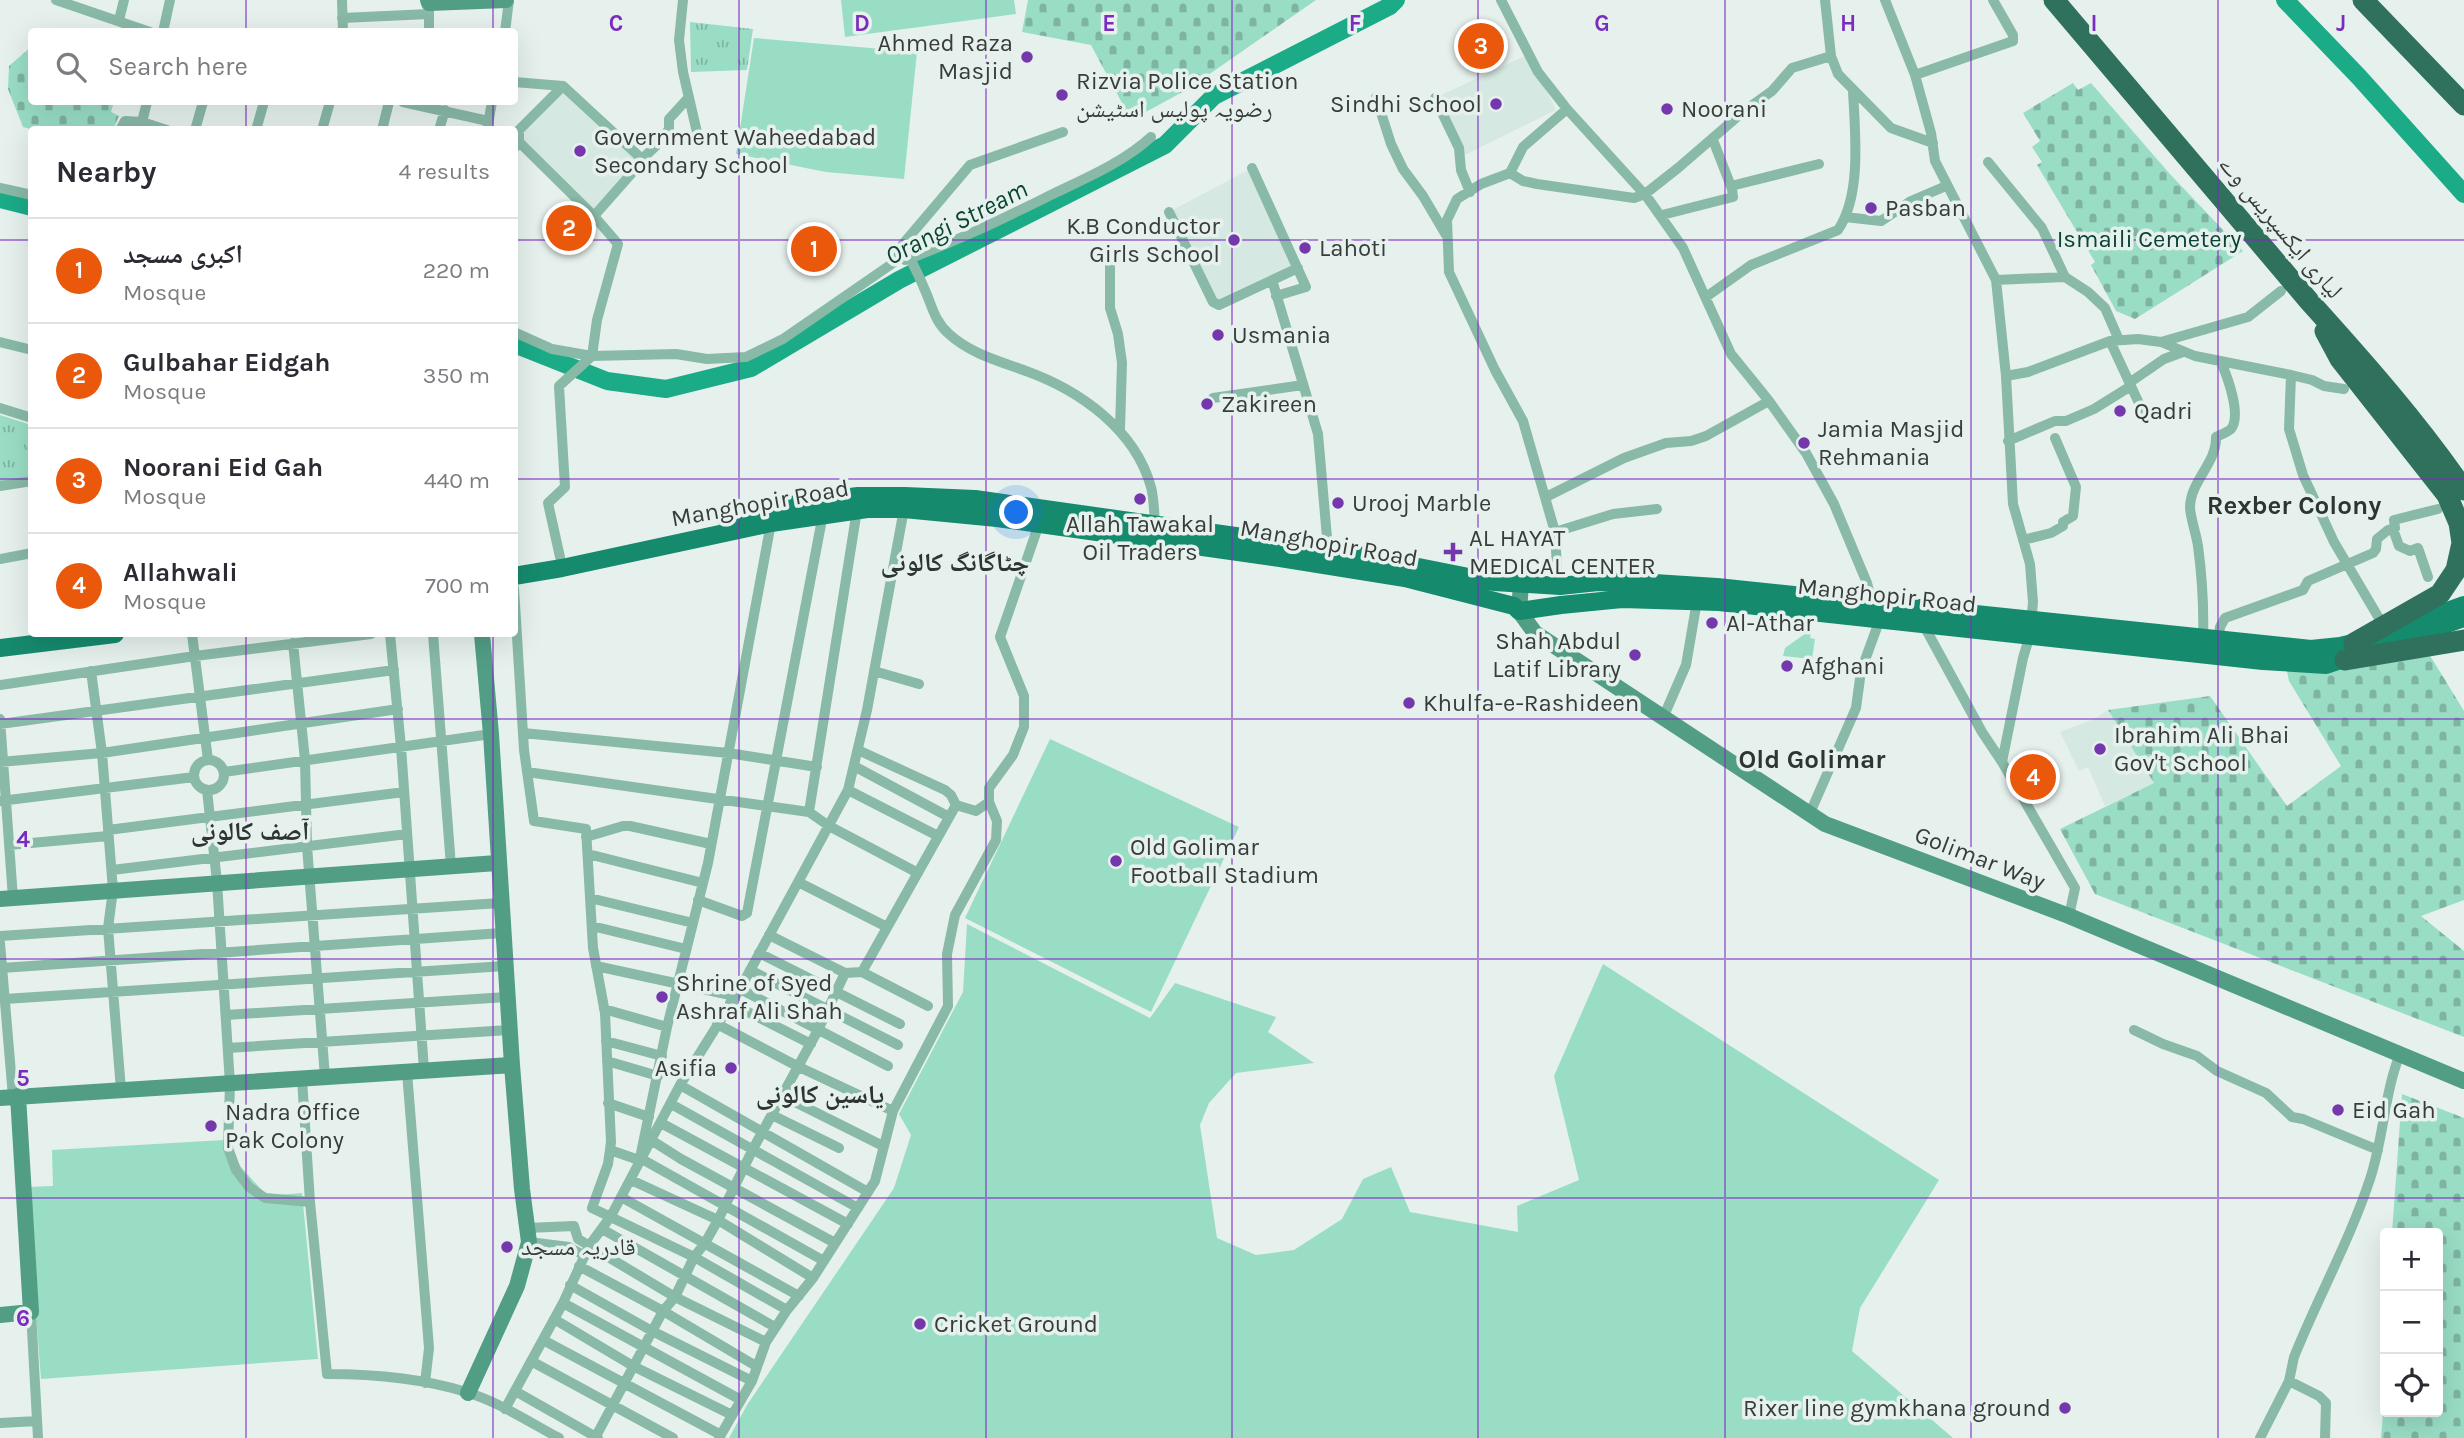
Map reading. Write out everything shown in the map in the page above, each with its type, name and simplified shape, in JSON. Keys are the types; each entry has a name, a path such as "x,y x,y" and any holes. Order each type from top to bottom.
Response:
{"highway":[{"name":"لیاری ایکسپریس وے","path":"2054,0 2350,346 2437,450 2464,490"},
{"path":"2363,0 2464,105"},
{"path":"2309,301 2340,359 2447,495 2459,523 2462,543 2456,570 2350,651"},
{"path":"2350,651 2407,649 2464,639"}],"main road":[{"name":"Manghopir Road","path":"518,564 796,504 858,496 905,496 975,499 1328,549 1494,582 1558,586 1598,582 1667,584 2311,664 2326,665 2387,633 2464,605"},
{"name":"Manghopir Road","path":"518,575 823,514 904,509 1039,524 1405,578 1514,606 1519,611 1622,599 1697,601 1876,611 1923,624 2030,627 2350,651 2464,618"},
{"path":"0,637 28,634"},
{"path":"0,648 90,637"}],"street":[{"path":"57,0 140,28"},
{"path":"119,20 124,0"},
{"path":"164,28 170,0"},
{"path":"342,0 343,28"},
{"path":"342,18 429,6 508,0 505,28"},
{"path":"683,0 679,40 699,141"},
{"path":"1501,0 1538,72 1645,194 1683,248 1731,354 1806,453 1835,504 1867,583 1876,611 1861,671 1856,708 1810,814"},
{"path":"1825,0 1831,56 1838,74 1891,128 1933,143"},
{"path":"1885,0 1915,75 1933,143 1935,161 1996,281 2006,376 2013,504 2030,564 2033,602 2002,762"},
{"path":"1915,75 2013,41 2013,35 1993,0"},
{"path":"429,6 429,28"},
{"path":"1510,173 1522,181 1538,184 1634,198 1645,194 1713,140 1744,111 1772,91 1792,68 1831,56"},
{"path":"518,82 563,86 642,159"},
{"path":"518,138 519,130 563,86"},
{"path":"1706,297 1751,265 1838,230 1845,217 1856,159 1853,91"},
{"path":"594,216 642,159 660,142 669,130 670,119 689,97"},
{"path":"1376,97 1391,144 1403,169 1423,196 1447,238"},
{"path":"1435,98 1459,148 1461,170 1470,192"},
{"path":"142,122 145,105"},
{"path":"196,126 202,105"},
{"path":"257,126 263,105"},
{"path":"323,126 329,105"},
{"path":"383,126 388,105"},
{"path":"432,105 487,125 491,105"},
{"path":"1558,586 1555,532 1546,497 1522,421 1449,272 1447,220 1457,199 1510,173 1523,147 1567,108"},
{"path":"440,126 445,110"},
{"path":"122,126 125,121 154,126"},
{"path":"895,261 903,244 970,165 1063,132"},
{"path":"518,334 552,349 593,356 676,354 706,359 746,357 783,339 895,261 910,259 955,242 1076,183 1135,150 1150,137"},
{"path":"1662,215 1733,197 1713,140"},
{"path":"518,146 594,216 618,244 597,320 593,356 559,386 565,487 548,503 560,557"},
{"path":"1988,162 2042,228 2065,277 2088,292 2105,308 2130,385 2144,414"},
{"path":"1731,186 1819,164"},
{"path":"1252,168 1306,287 1276,296"},
{"path":"1845,217 1881,221 1911,201 1946,186"},
{"path":"0,188 28,194"},
{"path":"1169,212 1216,304 1219,305 1298,268"},
{"path":"903,244 925,289 933,315 956,341 982,356 1056,384 1079,397 1120,429 1138,457 1152,489 1155,524"},
{"path":"1111,260 1110,308 1118,334 1122,363 1120,429"},
{"path":"1996,281 2065,277"},
{"path":"1272,280 1318,434 1328,549"},
{"path":"2161,342 2248,317 2281,291"},
{"path":"2006,376 2028,372 2115,340 2138,339 2161,342 2183,352 2221,362 2291,375 2324,386 2344,389"},
{"path":"0,342 28,349"},
{"path":"2008,441 2055,421 2066,421 2094,409 2164,359 2183,352"},
{"path":"2211,639 2190,507 2195,484 2216,449 2216,438 2230,430 2234,419 2231,384 2221,362"},
{"path":"2291,375 2289,429 2295,454 2333,542 2383,625"},
{"path":"1213,398 1303,385"},
{"path":"1546,497 1624,458 1666,443 1691,441 1706,436 1769,401"},
{"path":"0,408 28,417"},
{"path":"2023,540 2051,533 2073,516 2076,487 2055,438"},
{"path":"0,486 28,482"},
{"path":"639,1159 680,1085 750,970 848,790 874,671 904,509"},
{"path":"1555,532 1613,514 1657,509"},
{"path":"2434,585 2418,548 2410,551 2399,546 2393,529 2394,520 2438,509"},
{"path":"809,812 857,510"},
{"path":"698,900 742,916 746,915 769,807 823,514"},
{"path":"505,1409 563,1303 587,1251 631,1180 639,1159 667,1027 703,883 771,523"},
{"path":"542,1340 720,1437 752,1381 766,1342 775,1327 813,1278 875,1181 893,1111 948,1006 947,954 955,915 996,840 997,821 989,802 989,788 1013,755 1024,727 1024,696 1000,637 1039,524"},
{"path":"2211,639 2225,618 2303,590 2308,581 2373,553 2377,539 2393,529"},
{"path":"0,559 28,554"},
{"path":"1519,611 1521,584"},
{"path":"1663,718 1686,665 1697,601"},
{"name":"Golimar Way","path":"1519,611 1535,633 1825,824 2069,916 2464,1080"},
{"path":"1923,624 1982,732 2075,888 2069,916"},
{"path":"192,637 208,760"},
{"path":"0,685 345,637"},
{"path":"390,637 401,747 421,1037 415,1071 429,1348 425,1383"},
{"path":"433,637 451,866"},
{"path":"468,1392 517,1286 528,1235 506,997 491,734 482,637"},
{"path":"517,637 523,733 534,821 586,829 592,926 604,1009 610,1150 608,1164 592,1208 694,1257 787,1310"},
{"path":"293,643 305,760 307,846 325,1077"},
{"path":"0,724 394,670"},
{"path":"91,671 102,753 112,870 113,890 108,928 121,1090"},
{"path":"874,671 919,684"},
{"path":"2,762 102,753 398,709"},
{"path":"0,718 3,800 9,845 6,899 498,863"},
{"path":"523,733 728,753 817,767"},
{"path":"224,772 491,734"},
{"path":"858,750 945,790 956,804 976,811 989,802"},
{"path":"208,760 218,763 224,772 221,785 208,790 199,787 194,777 198,765 208,760"},
{"path":"854,766 949,817"},
{"path":"527,772 809,812 829,826 918,873"},
{"path":"3,800 194,777"},
{"path":"208,790 218,882 228,1048 228,1148 236,1170 249,1187 265,1198 310,1202"},
{"path":"848,790 938,836"},
{"path":"9,845 404,792"},
{"path":"862,972 956,804"},
{"path":"586,837 630,826 711,844"},
{"path":"112,870 407,834"},
{"path":"588,854 703,883"},
{"path":"798,882 887,927"},
{"path":"590,898 693,923"},
{"path":"0,936 500,903"},
{"path":"592,926 686,949"},
{"path":"2,968 502,933"},
{"path":"769,935 845,973 862,972 928,1006"},
{"path":"0,943 10,1097 31,1312 38,1438"},
{"path":"759,953 900,1024"},
{"path":"5,999 505,966"},
{"path":"596,966 735,996 818,1030 888,1066"},
{"path":"750,970 898,1045"},
{"path":"515,1391 596,1438 663,1311 675,1297 694,1257 719,1220 845,973"},
{"path":"735,996 811,1044"},
{"path":"226,1015 506,997"},
{"path":"604,1009 667,1027"},
{"path":"717,1024 893,1111"},
{"path":"228,1048 509,1030"},
{"path":"2134,1030 2162,1044 2197,1056 2217,1072 2266,1093 2292,1117 2378,1150"},
{"path":"606,1041 662,1056"},
{"path":"2260,1438 2289,1381 2294,1357 2371,1177 2387,1094 2400,1054"},
{"path":"607,1061 657,1076"},
{"path":"10,1097 512,1065"},
{"path":"302,1079 310,1202 327,1374 374,1374 468,1392 559,1438"},
{"path":"680,1085 869,1192"},
{"path":"783,1096 883,1146"},
{"path":"608,1103 649,1117"},
{"path":"671,1104 858,1208"},
{"path":"772,1115 838,1148"},
{"path":"661,1123 848,1224"},
{"path":"651,1140 835,1244"},
{"path":"610,1150 639,1159 824,1261"},
{"path":"631,1180 719,1220 813,1278"},
{"path":"621,1197 799,1296"},
{"path":"528,1235 572,1225 576,1237 587,1251"},
{"path":"601,1229 775,1327"},
{"path":"528,1235 587,1251 766,1342"},
{"path":"579,1266 663,1311 756,1366"},
{"path":"570,1285 652,1331 752,1381"},
{"path":"563,1303 741,1400"},
{"path":"0,1315 31,1312"},
{"path":"554,1318 634,1366 732,1415"},
{"path":"531,1361 673,1438"},
{"path":"2289,1381 2319,1396 2326,1403 2325,1438"},
{"path":"0,1423 37,1421"}],"shaded area":[{"name":"Sindhi School","path":"1529,54 1556,110 1465,155 1435,98"},
{"name":"Government Waheedabad Secondary School","path":"563,86 642,159 594,216 518,136"},
{"name":"K.B Conductor Girls School","path":"1252,168 1298,268 1219,305 1169,212"},
{"name":"Ibrahim Ali Bhai Gov't School","path":"2108,710 2154,783 2105,806 2088,767 2079,771 2060,732 2094,719"}],"green space":[{"path":"841,0 1014,0 1016,14 845,37"},
{"path":"1028,0 1316,0 1188,89 1131,120 1091,45 1022,32"},
{"path":"690,22 753,29 747,70 691,72"},
{"path":"754,38 917,52 904,179 826,172 736,154"},
{"path":"28,50 28,105 113,105 111,112 119,116 114,126 23,127 8,89 9,66"},
{"name":"Ismaili Cemetery","path":"2073,83 2078,90 2091,83 2169,173 2243,251 2135,319 2116,311 2091,265 2095,262 2037,165 2042,162 2032,147 2040,141 2023,113"},
{"path":"0,415 28,424 28,478 0,483"},
{"path":"1806,633 1811,633 1810,638 1815,639 1812,659 1783,656 1785,648"},
{"path":"2423,644 2464,711 2464,900 2421,916 2464,951 2464,1037 2095,894 2060,829 2154,783 2108,710 2210,696 2287,806 2341,766 2289,681 2285,662"},
{"path":"1050,739 1239,827 1151,1012 965,918"},
{"path":"967,924 1150,1018 1175,983 1276,1017 1268,1032 1314,1063 1236,1073 1209,1103 1200,1125 1217,1238 1256,1255 1294,1250 1342,1219 1363,1179 1391,1167 1410,1212 1518,1232 1517,1206 1579,1180 1554,1076 1603,964 1939,1180 1860,1308 1852,1351 1953,1438 729,1438 747,1405 894,1188 911,1135 899,1114 963,992"},
{"path":"2402,1094 2464,1118 2464,1438 2381,1438 2383,1417 2443,1417 2443,1228 2392,1228"},
{"path":"224,1140 241,1167 267,1196 302,1193 318,1359 41,1379 26,1187 53,1186 52,1150"}],"waterway":[{"name":"Orangi Stream","path":"518,346 607,381 666,389 751,368 899,280 1165,145 1214,96 1390,6 1396,0"},
{"path":"2285,0 2359,77 2464,194"},
{"name":"Orangi Stream","path":"0,199 28,206"}],"place":[{"name":"Noorani Eid Gah","path":"1481,46"},
{"name":"Ahmed Raza Masjid","path":"1027,57"},
{"name":"Rizvia Police Station رضویہ پولیس اسٹیشن","path":"1062,95"},
{"name":"Sindhi School","path":"1496,104"},
{"name":"Noorani","path":"1667,109"},
{"name":"Government Waheedabad Secondary School","path":"580,151"},
{"name":"Pasban","path":"1871,208"},
{"name":"Gulbahar Eidgah","path":"569,228"},
{"name":"K.B Conductor Girls School","path":"1234,240"},
{"name":"Lahoti","path":"1305,248"},
{"name":"اکبری مسجد","path":"814,249"},
{"name":"Usmania","path":"1218,335"},
{"name":"Zakireen","path":"1207,404"},
{"name":"Qadri","path":"2120,411"},
{"name":"Jamia Masjid Rehmania","path":"1804,443"},
{"name":"Allah Tawakal Oil Traders","path":"1140,499"},
{"name":"Urooj Marble","path":"1338,503"},
{"name":"AL HAYAT MEDICAL CENTER","path":"1453,552"},
{"name":"Al-Athar","path":"1712,623"},
{"name":"Shah Abdul Latif Library","path":"1635,655"},
{"name":"Afghani","path":"1787,666"},
{"name":"Khulfa-e-Rashideen","path":"1409,703"},
{"name":"Ibrahim Ali Bhai Gov't School","path":"2100,749"},
{"name":"Allahwali","path":"2033,777"},
{"name":"Old Golimar Football Stadium","path":"1116,861"},
{"name":"Shrine of Syed Ashraf Ali Shah","path":"662,997"},
{"name":"Asifia","path":"731,1068"},
{"name":"Eid Gah","path":"2338,1110"},
{"name":"Nadra Office Pak Colony","path":"211,1126"},
{"name":"قادریہ مسجد","path":"507,1247"},
{"name":"Cricket Ground","path":"920,1324"},
{"name":"Rixer line gymkhana ground","path":"2065,1408"}],"district":[{"name":"Rexber Colony","path":"2294,505"},
{"name":"چٹاگانگ کالونی","path":"955,562"},
{"name":"Old Golimar","path":"1812,759"},
{"name":"آصف کالونی","path":"250,831"},
{"name":"یاسین کالونی","path":"820,1094"}]}
